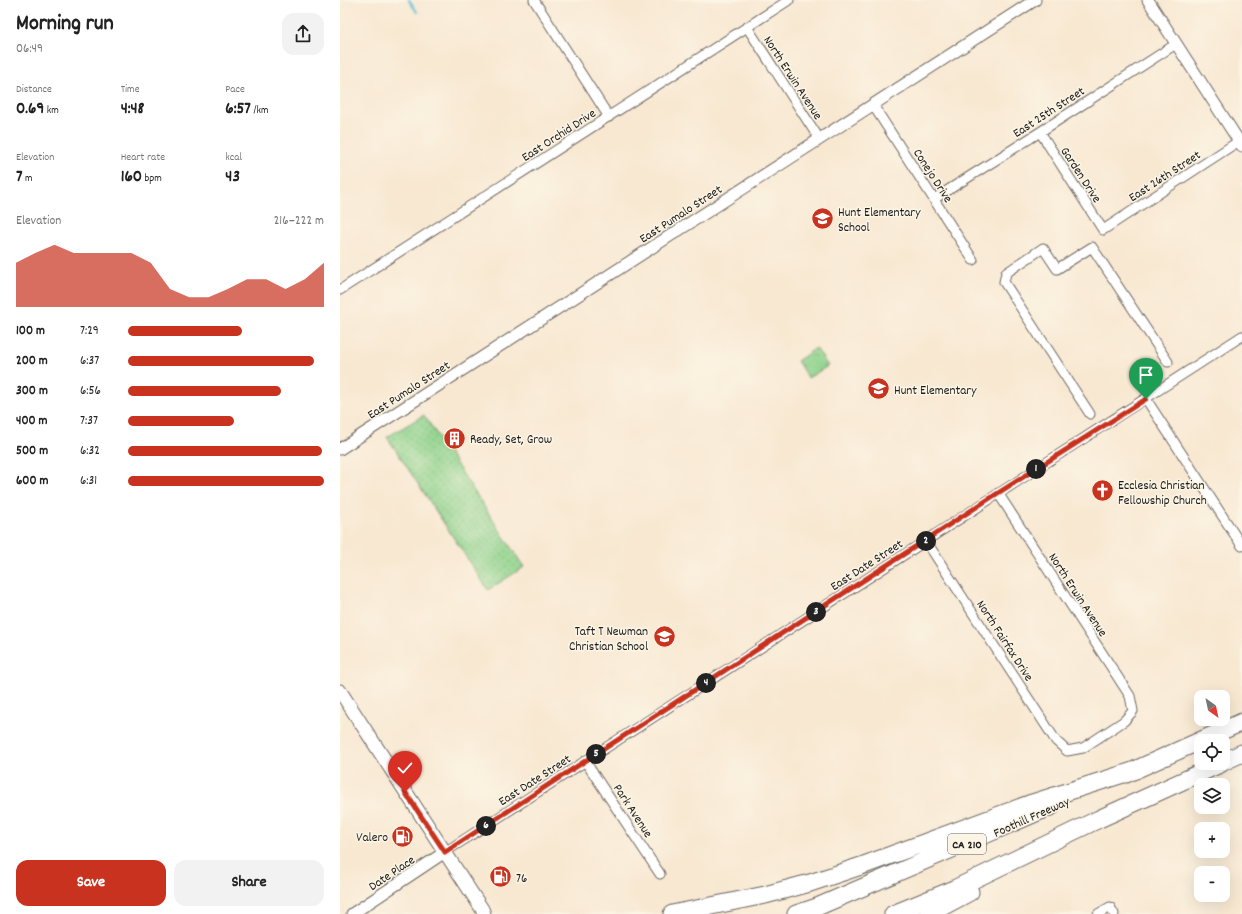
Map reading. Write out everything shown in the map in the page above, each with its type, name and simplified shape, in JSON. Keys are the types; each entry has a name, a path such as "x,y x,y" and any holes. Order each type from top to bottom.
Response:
{"highway":[{"name":"Foothill Freeway","path":"796,914 817,907 949,851 1136,770 1242,722"},
{"name":"CA 210","path":"1230,759 1242,753"},
{"path":"672,914 765,895 810,883 864,865 1032,803 1136,770"},
{"name":"CA 210","path":"893,914 952,890 1099,818 1152,796 1207,770"},
{"path":"929,914 1099,818"}],"main road":[{"path":"340,691 484,912"}],"street":[{"path":"534,0 609,116"},
{"name":"East Orchid Drive","path":"340,290 789,0"},
{"name":"East Pumalo Street","path":"340,449 1035,0"},
{"path":"1148,0 1240,144"},
{"name":"North Erwin Avenue","path":"747,27 820,140"},
{"name":"East 25th Street","path":"934,199 1176,44"},
{"name":"Conejo Drive","path":"873,105 973,260"},
{"name":"Garden Drive","path":"1040,132 1103,230"},
{"name":"East 26th Street","path":"1103,230 1240,144"},
{"path":"1090,414 1004,282 1006,272 1043,248 1057,270 1092,247 1168,362"},
{"name":"East Date Street","path":"445,852 1242,336"},
{"path":"1146,399 1242,546"},
{"name":"North Erwin Avenue","path":"998,493 1130,696 1133,711 1124,721 1083,748 1067,751"},
{"name":"North Fairfax Drive","path":"926,541 1056,741 1067,751"},
{"name":"Park Avenue","path":"586,761 660,874"},
{"name":"Date Place","path":"352,914 445,852"},
{"path":"1098,914 1112,910"}],"green space":[{"path":"816,348 828,366 808,378 797,361"},
{"path":"424,415 524,567 488,590 387,437"}],"waterway":[{"path":"409,0 417,12"}],"place":[{"name":"Hunt Elementary School","path":"823,218"},
{"name":"Hunt Elementary","path":"879,389"},
{"name":"Ready, Set, Grow","path":"454,438"},
{"name":"Ecclesia Christian Fellowship Church","path":"1102,491"},
{"name":"Taft T Newman Christian School","path":"664,637"},
{"name":"Valero","path":"403,836"},
{"name":"76","path":"500,877"}],"route":[{"path":"405,792 445,852 998,493 1146,399"}]}
